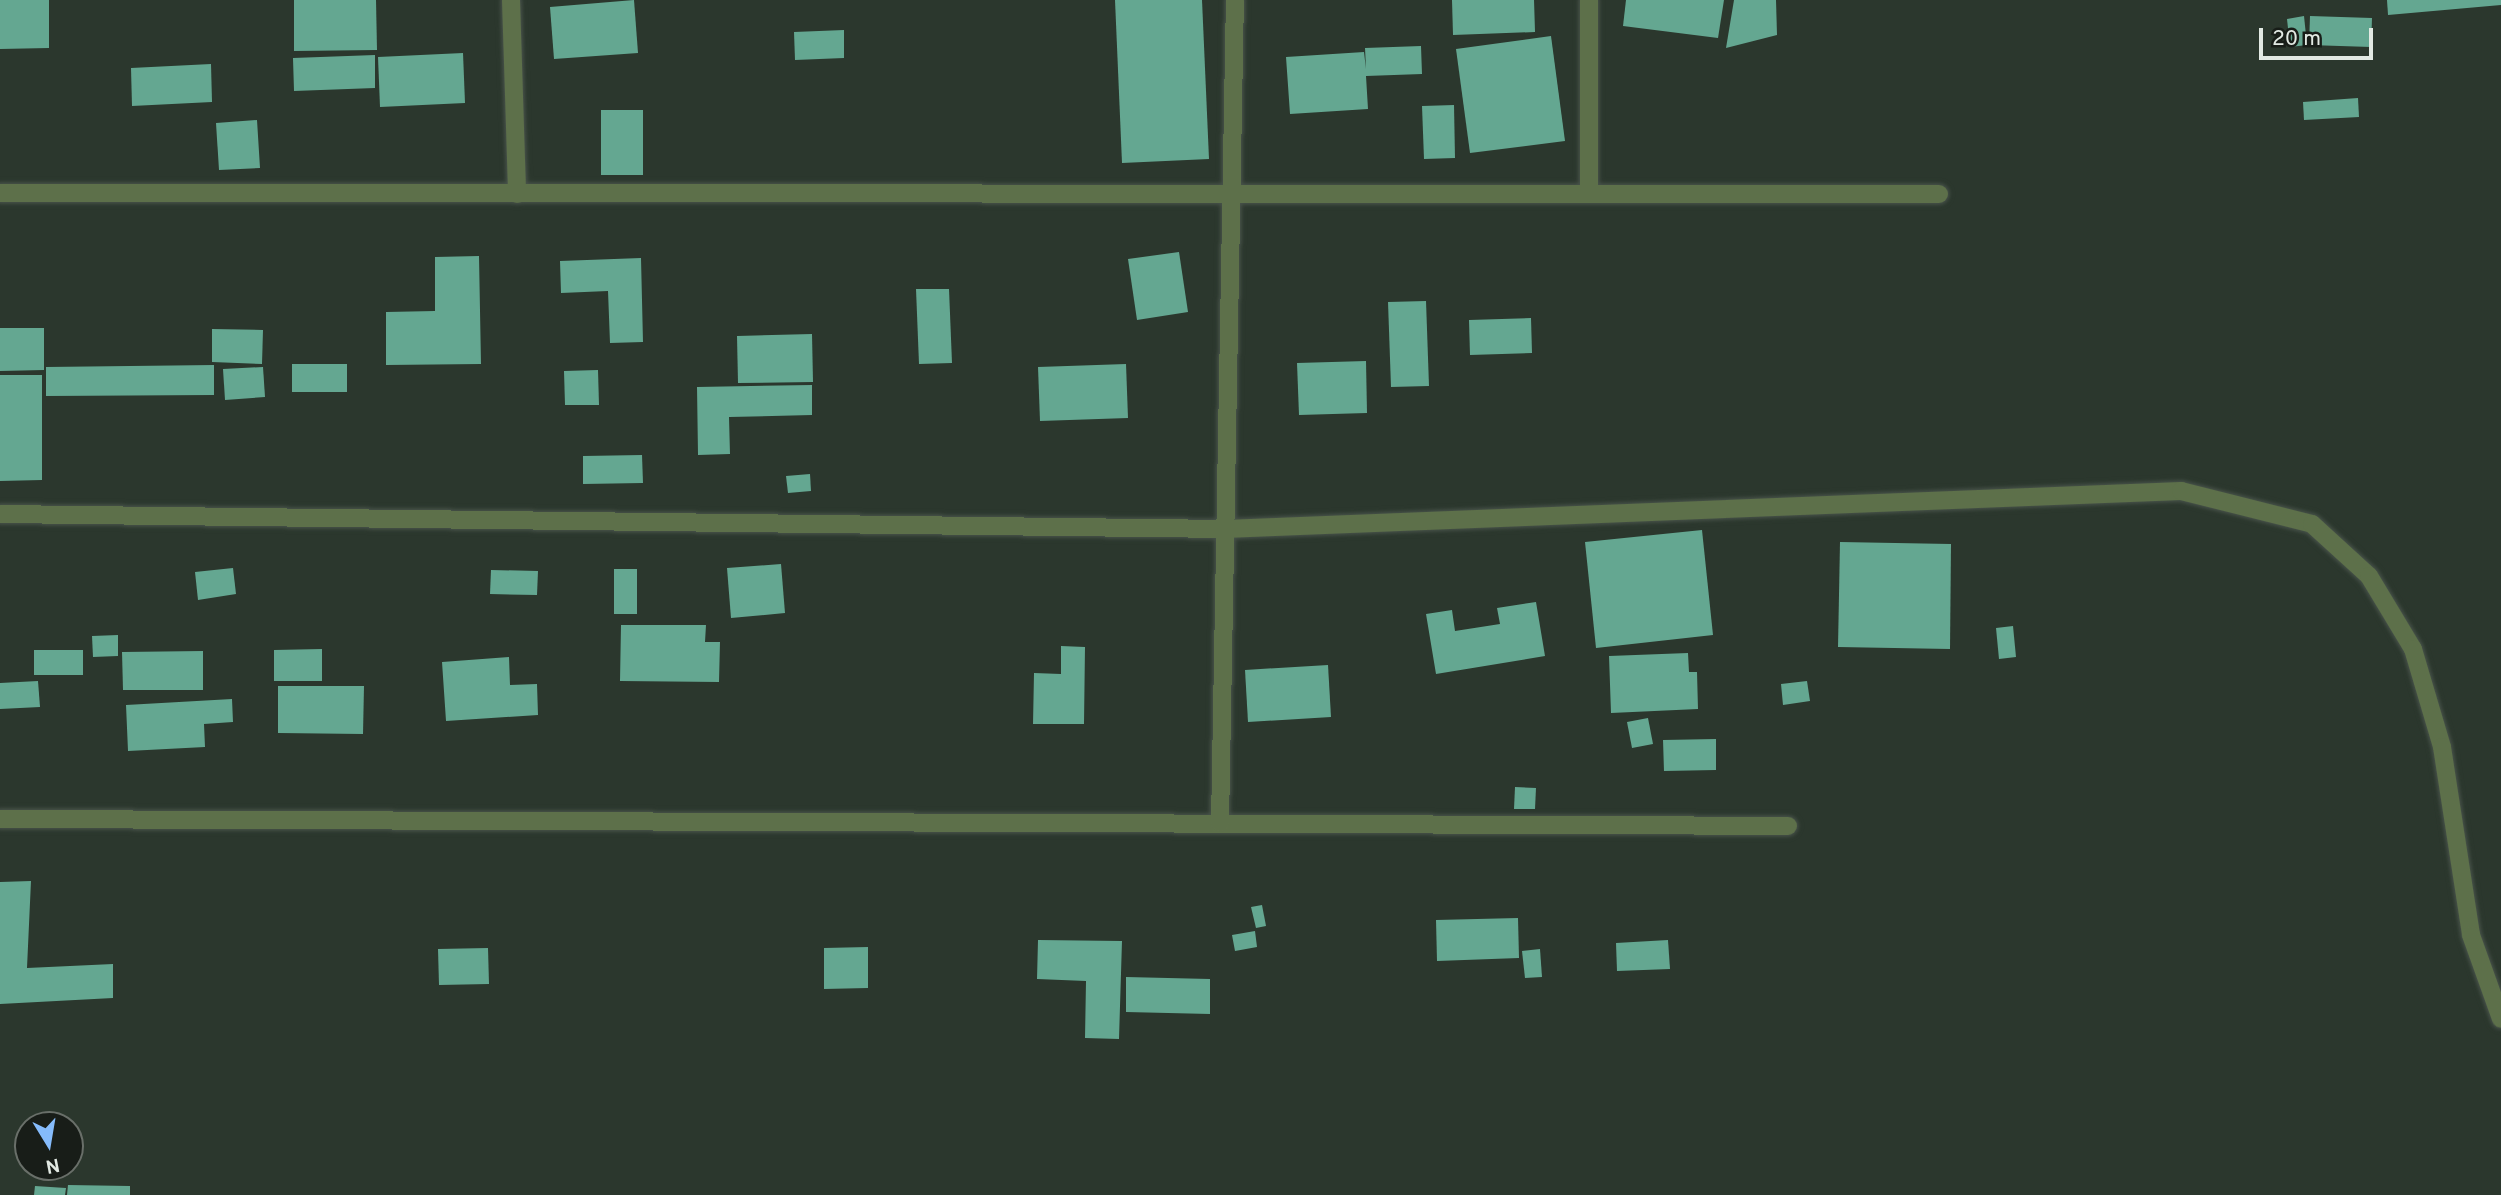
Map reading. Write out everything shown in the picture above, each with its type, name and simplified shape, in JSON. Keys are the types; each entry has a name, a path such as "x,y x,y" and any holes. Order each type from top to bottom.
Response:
{"street":[{"path":"511,0 517,194"},
{"path":"1220,823 1236,0"},
{"path":"1589,0 1590,194"},
{"path":"0,193 1939,194"},
{"path":"0,514 1225,529 2181,491 2312,524 2369,576 2413,649 2442,747 2472,935 2501,1019"},
{"path":"0,819 1788,826"}],"building":[{"path":"0,0 49,0 49,48 0,49"},
{"path":"294,0 376,0 377,50 294,51"},
{"path":"634,0 638,53 554,59 550,7"},
{"path":"1115,0 1202,0 1209,159 1122,163"},
{"path":"1452,0 1534,0 1535,32 1453,35"},
{"path":"1626,0 1724,0 1718,38 1623,26"},
{"path":"1734,0 1776,0 1777,35 1726,48"},
{"path":"2387,0 2501,0 2501,5 2388,15"},
{"path":"2304,16 2307,45 2290,47 2287,19"},
{"path":"2310,16 2372,18 2371,47 2309,45"},
{"path":"844,30 844,58 795,60 794,32"},
{"path":"1551,36 1565,141 1470,153 1456,49"},
{"path":"1421,46 1422,74 1366,76 1368,109 1290,114 1286,57 1364,52 1366,69 1365,48"},
{"path":"463,53 465,103 380,107 378,57"},
{"path":"375,55 375,88 294,91 293,58"},
{"path":"211,64 212,102 132,106 131,68"},
{"path":"2358,98 2359,117 2304,120 2303,102"},
{"path":"1454,105 1455,158 1424,159 1422,106"},
{"path":"601,110 643,110 643,175 601,175"},
{"path":"257,120 260,168 219,170 216,123"},
{"path":"1179,252 1188,312 1137,320 1128,259"},
{"path":"479,256 481,364 386,365 386,312 435,311 435,257"},
{"path":"641,258 643,342 610,343 608,291 561,293 560,261"},
{"path":"916,289 949,289 952,363 919,364"},
{"path":"1426,301 1429,386 1391,387 1388,302"},
{"path":"1531,318 1532,353 1470,355 1469,320"},
{"path":"0,328 44,328 44,370 0,371"},
{"path":"212,329 263,330 262,364 212,362"},
{"path":"812,334 813,382 738,383 737,336"},
{"path":"1366,361 1367,413 1299,415 1297,363"},
{"path":"292,364 347,364 347,392 292,392"},
{"path":"1126,364 1128,418 1040,421 1038,367"},
{"path":"214,365 214,395 46,396 46,367"},
{"path":"263,367 265,397 225,400 223,369"},
{"path":"598,370 599,405 565,405 564,371"},
{"path":"0,375 42,375 42,480 0,481"},
{"path":"812,385 812,415 729,417 730,454 698,455 697,387"},
{"path":"642,455 643,483 583,484 583,456"},
{"path":"810,474 811,491 788,493 786,476"},
{"path":"1702,530 1713,635 1596,648 1585,542"},
{"path":"1840,542 1951,544 1950,649 1838,647"},
{"path":"781,564 785,613 731,618 727,568"},
{"path":"233,568 236,594 198,600 195,572"},
{"path":"614,569 637,569 637,614 614,614"},
{"path":"491,570 538,571 537,595 490,594"},
{"path":"1536,602 1545,656 1436,674 1426,614 1452,610 1455,631 1500,624 1497,608"},
{"path":"621,625 706,625 705,642 720,642 719,682 620,681"},
{"path":"2013,626 2016,657 1999,659 1996,628"},
{"path":"118,635 118,656 93,657 92,636"},
{"path":"1061,646 1085,647 1084,724 1033,724 1034,673 1061,674"},
{"path":"322,649 322,681 274,681 274,650"},
{"path":"34,650 83,650 83,675 34,675"},
{"path":"203,651 203,690 123,690 122,652"},
{"path":"1688,653 1689,672 1697,672 1698,709 1611,713 1609,656"},
{"path":"509,657 510,685 537,684 538,715 446,721 442,662"},
{"path":"1328,665 1331,717 1248,722 1245,670"},
{"path":"38,681 40,707 0,709 0,683"},
{"path":"1807,681 1810,701 1783,705 1781,684"},
{"path":"278,686 364,686 363,734 278,733"},
{"path":"232,699 233,722 204,724 205,747 128,751 126,705"},
{"path":"1648,718 1653,744 1632,748 1627,722"},
{"path":"1716,739 1716,770 1664,771 1663,740"},
{"path":"1515,787 1536,788 1535,809 1514,809"},
{"path":"31,881 27,968 113,964 113,998 0,1004 0,882"},
{"path":"1262,905 1266,926 1256,928 1251,907"},
{"path":"1518,918 1519,958 1437,961 1436,920"},
{"path":"1255,931 1257,947 1235,951 1232,935"},
{"path":"1038,940 1122,941 1119,1039 1085,1038 1086,981 1037,979"},
{"path":"1668,940 1670,969 1617,971 1616,943"},
{"path":"868,947 868,988 824,989 824,948"},
{"path":"488,948 489,984 439,985 438,949"},
{"path":"1540,949 1542,977 1525,978 1522,951"},
{"path":"1126,977 1210,979 1210,1014 1126,1012"},
{"path":"68,1185 130,1186 130,1195 67,1195"},
{"path":"35,1186 66,1188 65,1195 34,1195"}]}
